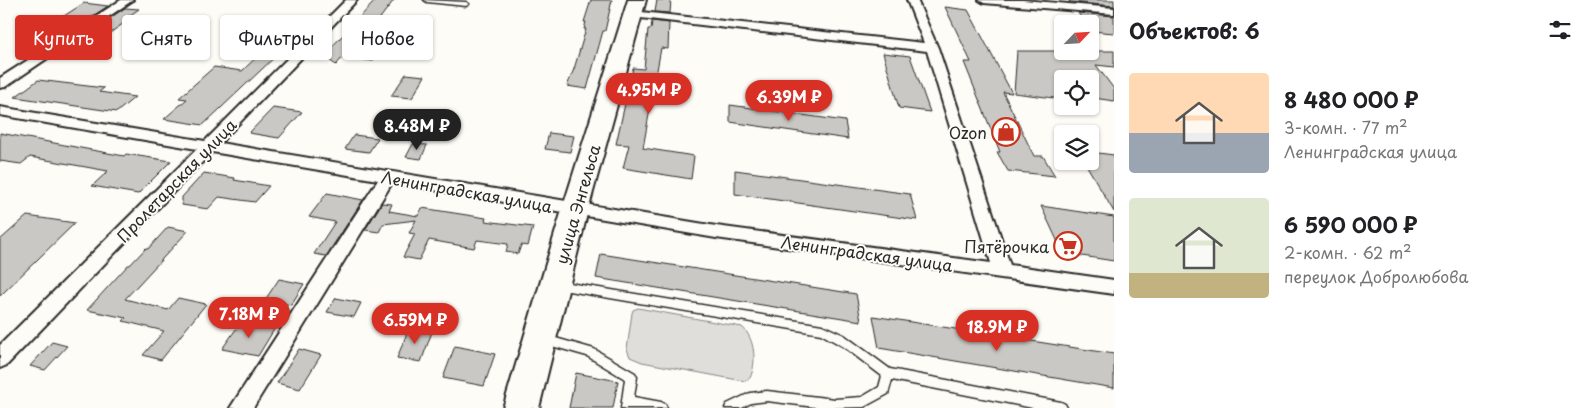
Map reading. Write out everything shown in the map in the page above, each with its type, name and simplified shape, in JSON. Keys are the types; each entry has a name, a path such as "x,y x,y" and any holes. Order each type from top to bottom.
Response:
{"main road":[{"name":"улица Энгельса","path":"521,408 575,210 635,7"}],"street":[{"path":"0,84 128,0"},
{"name":"Пролетарская улица","path":"0,359 352,0"},
{"path":"912,0 932,48 1003,272"},
{"path":"984,0 1114,11"},
{"path":"635,7 932,48"},
{"name":"Ленинградская улица","path":"0,112 210,146 575,210 716,232 1114,287"},
{"path":"241,408 388,177"}],"lane":[{"path":"427,0 466,4"},
{"path":"554,284 822,330 839,336 888,374 1061,408"},
{"path":"540,339 590,352 631,377 628,405 661,408"},
{"path":"731,408 750,398 767,396 835,404 864,402 884,390 888,374"}],"shaded area":[{"path":"638,308 742,327 750,338 754,351 754,365 750,378 746,381 738,380 642,362 630,357 627,349 632,313 633,310"}],"building":[{"path":"376,0 394,0 382,15 362,15"},
{"path":"591,0 612,0 605,31 603,31 587,89 567,86 586,29 584,29 586,22 584,22"},
{"path":"657,0 671,0 670,13 655,12"},
{"path":"1068,0 1114,0 1114,6 1070,2"},
{"path":"84,3 108,6 94,15 66,15"},
{"path":"945,7 968,10 1012,93 1003,92 1034,156 1043,156 1055,176 1008,171 997,152 1000,152 964,62 971,62"},
{"path":"125,8 139,9 130,15 122,15 122,24 112,32 112,17"},
{"path":"1078,13 1114,16 1114,33 1099,32 1099,15 1079,15"},
{"path":"652,21 669,23 668,49 661,48 643,148 694,156 691,179 623,168 629,145 616,144 633,68 644,69 648,29 651,29"},
{"path":"342,36 342,58 336,65 329,60 332,60 332,47"},
{"path":"1017,51 1054,51 1054,60 1099,60 1099,51 1114,51 1114,67 1096,65 1114,89 1114,101 1099,99 1099,70 1054,70 1054,98 1014,93"},
{"path":"883,53 910,56 930,112 899,108"},
{"path":"254,60 272,60 203,125 164,119 187,99 179,98 214,67 242,71"},
{"path":"406,74 425,76 412,98 391,96"},
{"path":"38,80 104,88 99,92 135,97 117,112 15,97"},
{"path":"730,105 845,121 848,139 730,122"},
{"path":"273,108 302,112 279,138 249,133"},
{"path":"0,133 124,156 126,154 171,161 138,194 92,186 108,171 30,157 21,164 0,161"},
{"path":"549,133 574,136 570,152 545,149"},
{"path":"354,135 378,138 369,152 345,149"},
{"path":"413,144 427,145 421,159 406,157"},
{"path":"1099,153 1114,155 1114,212 1089,170 1099,170"},
{"path":"735,170 910,194 917,220 735,194"},
{"path":"204,173 269,186 255,202 219,197 208,209 182,205 182,197"},
{"path":"327,193 363,200 326,256 314,254 335,222 309,217"},
{"path":"382,203 392,204 389,211 418,216 422,208 486,218 485,221 533,227 528,246 521,245 518,254 506,252 508,244 477,240 474,248 429,240 419,260 403,257 415,234 409,233 416,220 383,224 379,232 365,230"},
{"path":"1041,206 1114,217 1114,261 1063,253"},
{"path":"27,216 75,223 0,296 0,240"},
{"path":"168,227 188,231 125,299 168,310 178,298 206,304 161,360 143,355 164,331 123,321 126,318 87,310 128,265 146,248 148,249"},
{"path":"601,254 856,294 861,321 596,278"},
{"path":"279,279 304,284 291,305 265,300"},
{"path":"336,298 361,303 354,317 327,312"},
{"path":"873,316 1114,354 1114,388 879,348"},
{"path":"241,322 275,328 258,356 222,349"},
{"path":"409,328 432,332 421,362 397,358"},
{"path":"52,342 67,346 45,370 30,366"},
{"path":"455,346 495,354 484,386 443,378"},
{"path":"299,349 321,355 300,389 277,383"},
{"path":"576,373 618,381 613,408 569,408"}],"place":[{"name":"Ozon","path":"1006,132"},
{"name":"Пятёрочка","path":"1068,246"}]}
